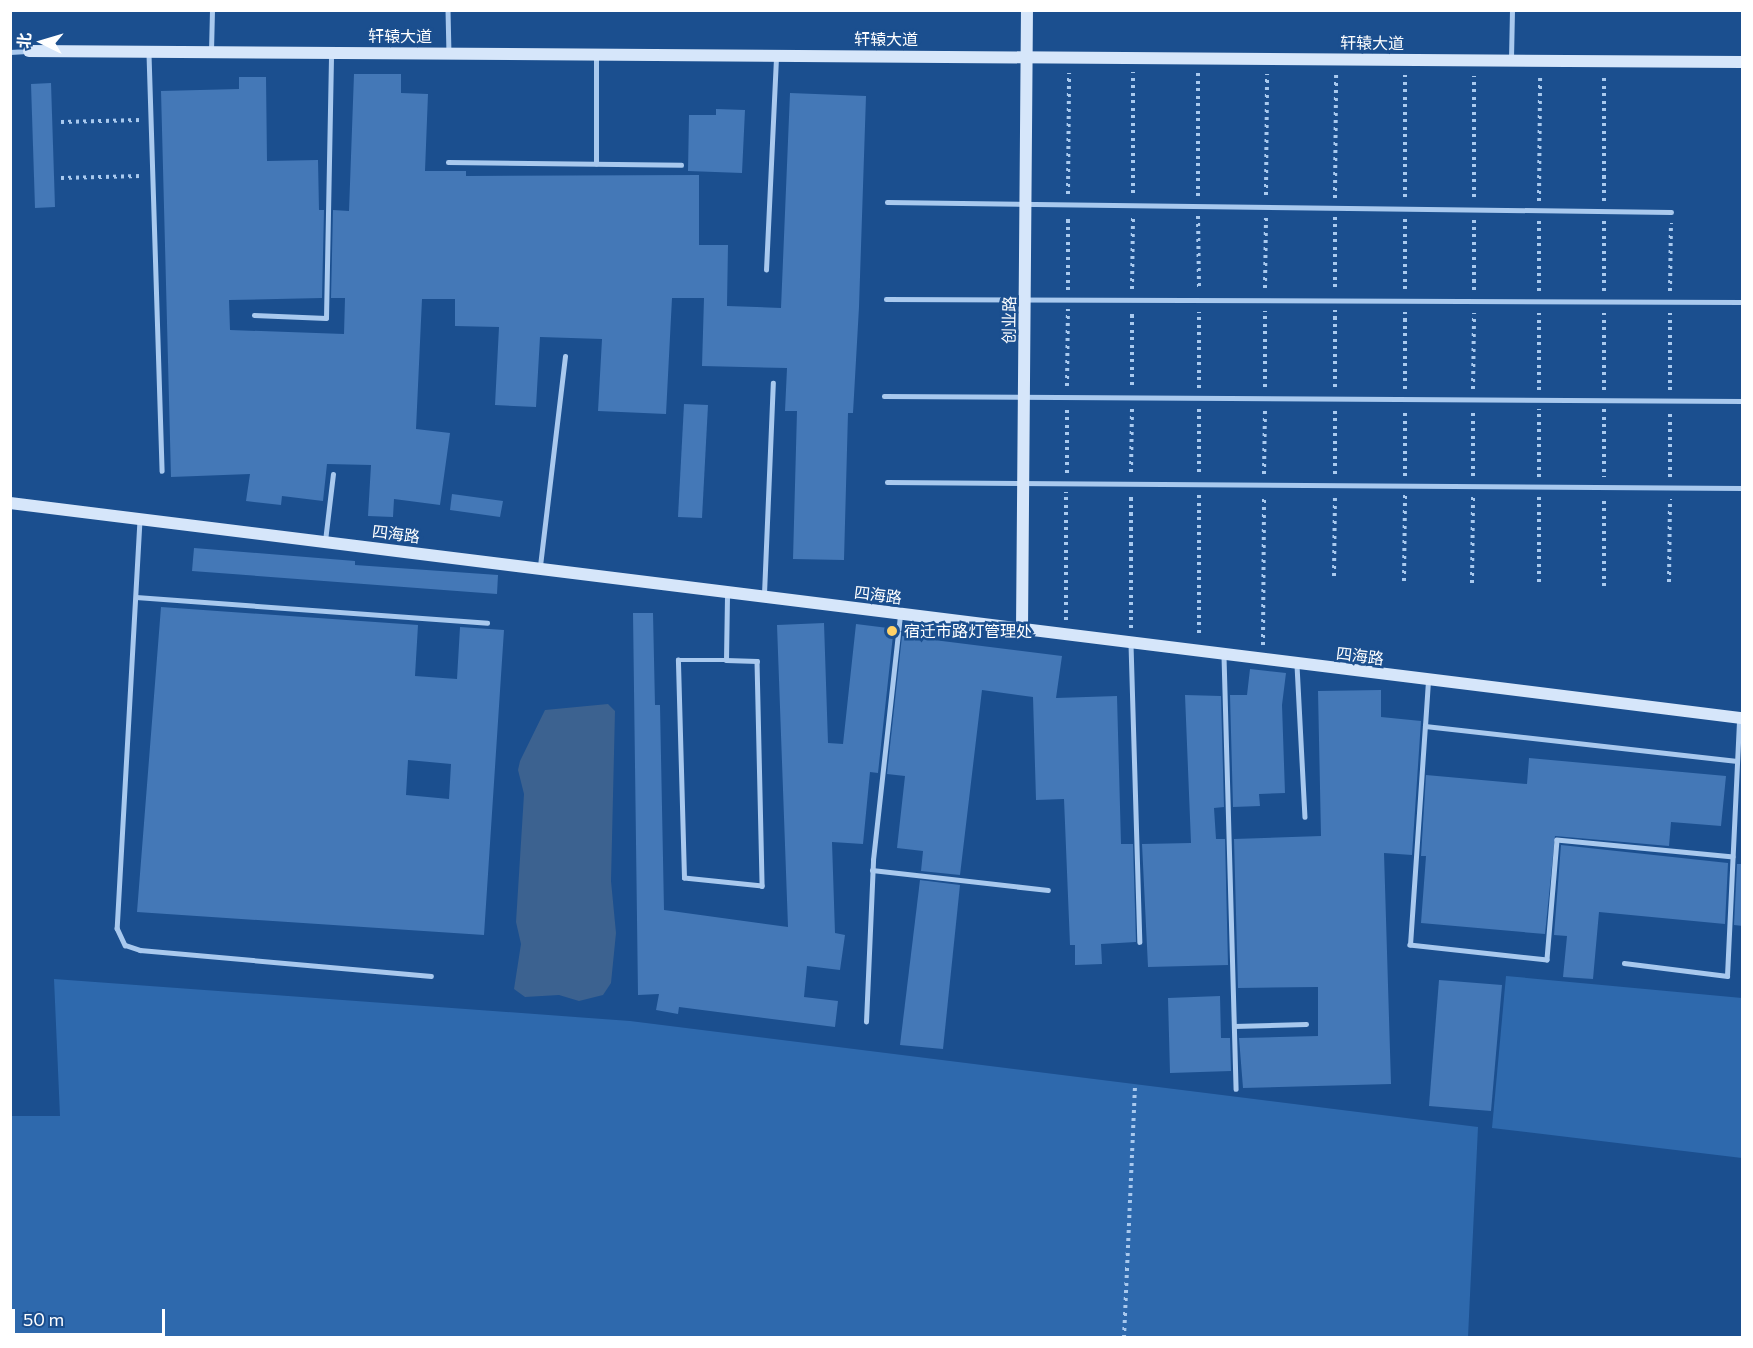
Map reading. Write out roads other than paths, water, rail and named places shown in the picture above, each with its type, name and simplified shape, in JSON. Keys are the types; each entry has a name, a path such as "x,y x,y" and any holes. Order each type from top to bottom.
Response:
{"street":[{"name":"创业路","path":"1022,630 1027,10"},
{"name":"轩辕大道","path":"29,51 1743,62"},
{"name":"四海路","path":"10,503 1263,661 1741,718"}],"lane":[{"path":"211,51 212,10"},
{"path":"448,10 449,52"},
{"path":"1511,61 1512,10"},
{"path":"149,50 162,471"},
{"path":"10,52 29,51"},
{"path":"254,315 326,318 331,52"},
{"path":"596,54 596,164"},
{"path":"766,270 776,55"},
{"path":"448,162 681,165"},
{"path":"887,202 1671,212"},
{"path":"886,299 1743,302"},
{"path":"540,569 565,356"},
{"path":"763,597 773,383"},
{"path":"884,396 1743,400"},
{"path":"325,542 333,474"},
{"path":"887,482 1743,488"},
{"path":"140,518 117,928 125,945 140,950 431,976"},
{"path":"726,660 728,592"},
{"path":"136,597 487,623"},
{"path":"866,1022 872,870 900,615"},
{"path":"1131,644 1140,942"},
{"path":"1224,656 1236,1089"},
{"path":"678,660 726,660 758,662 762,886 684,878 678,660"},
{"path":"1297,665 1305,818"},
{"path":"1428,681 1410,945 1547,960 1557,840 1733,857"},
{"path":"1624,963 1727,976 1741,718"},
{"path":"1425,726 1737,761"},
{"path":"872,870 1048,890"},
{"path":"1234,1026 1306,1024"}],"place":[{"name":"宿迁市路灯管理处","path":"892,631"}]}
